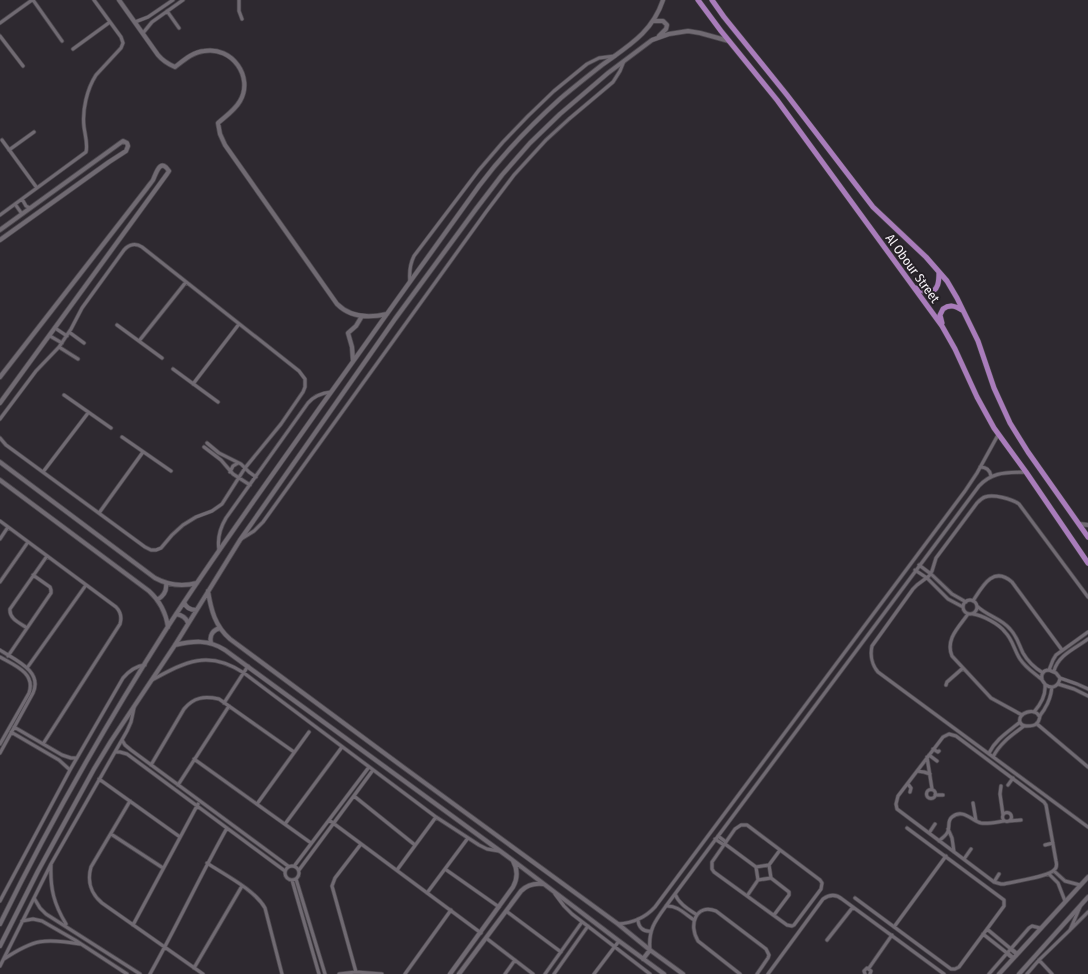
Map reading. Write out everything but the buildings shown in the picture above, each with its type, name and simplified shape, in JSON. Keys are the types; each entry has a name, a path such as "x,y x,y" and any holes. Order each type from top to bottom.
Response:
{"main road":[{"name":"Al Obour Street","path":"698,0 777,100 942,326 955,349 977,397 998,435 1026,472 1088,563"},
{"name":"Al Obour Street","path":"712,0 873,207 904,236 947,281 978,341 994,388 1010,423 1028,452 1088,537"},
{"path":"915,288 928,292 933,291 938,285 939,272"},
{"path":"942,326 940,315 943,309 953,305 963,310"}],"street":[{"path":"0,23 32,0 62,41"},
{"path":"0,215 86,152 87,147 84,116 88,93 98,72 122,45 121,37 94,0"},
{"path":"119,0 163,60 168,64 175,67 196,53 210,50 223,53 238,64 243,76 244,90 237,106 218,123 223,142 337,304 350,313 362,316 371,317 387,314"},
{"path":"135,22 152,15 173,0"},
{"path":"143,33 150,24 183,0"},
{"path":"239,0 239,11 242,19"},
{"path":"0,924 38,849 71,789 176,614 219,550 331,392 480,186 507,152 562,98 588,76 640,37 654,21 663,0"},
{"path":"167,11 179,28"},
{"path":"152,15 155,20"},
{"path":"654,21 663,21 667,24 666,29 657,38"},
{"path":"73,50 110,22"},
{"path":"0,946 38,871 105,750 175,645 240,540 395,319 497,181 545,128 576,100 646,44 657,38 675,32 688,31 729,41"},
{"path":"0,36 22,66"},
{"path":"410,282 409,271 414,256 468,184 502,142 541,103 587,64 599,58 615,56"},
{"path":"240,540 251,534 263,522 504,187 546,140 613,82 624,61"},
{"path":"9,150 34,132"},
{"path":"2,140 37,188"},
{"path":"0,230 123,141 127,143 128,146 126,151 114,158 0,240"},
{"path":"0,377 147,188 157,170 161,167 166,168 169,171 167,174 0,404"},
{"path":"22,200 26,206 30,208"},
{"path":"15,204 22,214"},
{"path":"0,419 36,371 62,343 70,332 82,308 124,250 130,245 135,244 142,247 300,373 304,377 305,384 303,392 288,414 245,468 219,506 183,525 172,535 163,547 156,550 147,548 6,445 0,438"},
{"path":"139,341 186,282"},
{"path":"353,362 352,347 348,333 356,326 362,316"},
{"path":"193,384 239,324"},
{"path":"117,325 162,358"},
{"path":"55,328 67,336"},
{"path":"70,332 84,342"},
{"path":"50,336 62,343"},
{"path":"59,347 78,359"},
{"path":"173,369 218,402"},
{"path":"219,550 218,538 222,525 250,485 310,401 320,394 331,392"},
{"path":"64,395 111,428"},
{"path":"43,472 88,412"},
{"path":"618,924 638,920 655,907 956,503 969,485 998,435"},
{"path":"122,436 171,471"},
{"path":"207,443 219,453 238,463 256,477"},
{"path":"204,447 221,460 230,472 250,485"},
{"path":"99,513 143,452"},
{"path":"0,462 152,575 166,583 175,585 184,586 197,583"},
{"path":"230,472 233,466 238,463"},
{"path":"980,466 989,470 992,476"},
{"path":"643,959 650,950 651,931 655,922 666,906 979,486 992,476 1026,472"},
{"path":"0,480 146,589 157,600 165,615 168,628"},
{"path":"1088,597 1022,506 1011,499 992,496 982,498 936,558 931,574 928,578 915,587 872,646 871,657 878,672 1088,827"},
{"path":"0,521 118,610 121,617 120,624 43,744"},
{"path":"1078,524 1088,526"},
{"path":"0,539 8,527"},
{"path":"0,582 28,542"},
{"path":"27,628 11,617 9,611 47,556"},
{"path":"919,565 952,594 966,602"},
{"path":"915,570 928,578 948,599 963,607 968,614 979,615 1002,628 1010,638 1023,664 1042,680 1045,685 1043,699 1040,706 1034,712"},
{"path":"8,656 51,593 50,587 34,575"},
{"path":"973,601 987,580 998,576 1007,578 1012,582 1062,650"},
{"path":"157,600 165,593 166,583"},
{"path":"27,668 86,585"},
{"path":"208,591 215,620 220,628 230,638 618,924 683,974"},
{"path":"963,607 966,602 970,600 973,601"},
{"path":"973,601 983,611 1001,620 1010,628 1015,635 1025,657 1034,667 1043,673"},
{"path":"184,602 190,609 196,610"},
{"path":"973,614 976,612 977,606"},
{"path":"176,614 185,617 188,623"},
{"path":"968,614 950,643 952,656 991,698 1022,715"},
{"path":"211,643 211,634 216,629 220,628"},
{"path":"1049,670 1054,657 1088,632"},
{"path":"1054,671 1057,663 1063,657 1088,639"},
{"path":"175,645 195,641 211,643 222,648 501,851 664,974"},
{"path":"0,650 32,672 35,678 36,687 34,693 0,744"},
{"path":"0,657 23,671 30,681 29,693 0,753"},
{"path":"152,680 180,665 192,662 204,660 227,664 244,673 436,817 483,847 501,851"},
{"path":"0,901 70,770 123,678 134,668 145,665"},
{"path":"224,703 248,666"},
{"path":"946,685 947,681 963,668"},
{"path":"1043,673 1044,671 1049,670 1054,671 1060,678 1088,690"},
{"path":"1042,680 1043,673"},
{"path":"1058,684 1060,678"},
{"path":"1045,685 1052,687 1058,684 1074,689 1088,696"},
{"path":"1037,724 1039,716 1048,703 1052,687"},
{"path":"151,765 184,709 189,703 198,698 209,697 219,699 294,752"},
{"path":"0,966 51,864 122,740 131,722 135,706"},
{"path":"178,785 229,706"},
{"path":"989,754 1000,737 1020,722 1022,715 1027,712 1034,712 1038,713 1039,716"},
{"path":"1020,722 1024,726"},
{"path":"993,757 1004,742 1024,726 1037,724"},
{"path":"1037,724 1088,767"},
{"path":"13,726 64,756 77,758"},
{"path":"11,732 62,762 70,770"},
{"path":"257,804 309,732"},
{"path":"949,734 954,735 1013,778 1045,804 1057,863 1054,871 1038,877 1004,884 994,882 897,809 897,798 928,756 944,736 949,734"},
{"path":"122,740 128,748 288,866 294,866 299,870"},
{"path":"285,824 342,747"},
{"path":"48,754 51,749"},
{"path":"933,750 939,751"},
{"path":"114,752 127,754 285,871"},
{"path":"62,762 64,756"},
{"path":"928,756 937,761"},
{"path":"928,756 932,789 935,795"},
{"path":"194,760 311,843"},
{"path":"294,866 369,767"},
{"path":"396,775 403,767"},
{"path":"288,866 285,871 286,877 292,880 296,879 300,874 299,870 373,770"},
{"path":"917,771 930,774"},
{"path":"1008,785 1013,778"},
{"path":"99,779 180,837"},
{"path":"908,784 912,788 910,792"},
{"path":"1001,786 1000,794 1003,815 1002,818 1004,821"},
{"path":"932,789 928,791 927,795 930,798 933,798 935,795 943,794"},
{"path":"354,796 415,845"},
{"path":"130,801 91,867 89,877 90,887 98,900 203,974"},
{"path":"133,925 200,801"},
{"path":"973,803 976,821"},
{"path":"1003,815 1005,813 1010,814 1011,818 1008,821"},
{"path":"939,841 947,834 949,821 955,815 963,814 982,823 1021,820"},
{"path":"396,870 436,817"},
{"path":"329,820 481,932"},
{"path":"744,824 780,850 818,878 822,883 821,890 794,925 790,926 774,916 712,869 712,862 738,827 744,824"},
{"path":"929,833 935,824"},
{"path":"150,974 165,948 207,863 227,828"},
{"path":"855,898 951,969 955,970 959,967 1004,906 1004,900 907,828"},
{"path":"948,829 952,836 954,852"},
{"path":"111,834 163,868"},
{"path":"718,836 725,844"},
{"path":"427,893 468,838"},
{"path":"715,839 725,844 756,867 758,880 747,896"},
{"path":"1045,845 1053,843"},
{"path":"356,972 332,886 335,878 362,844"},
{"path":"964,859 971,849"},
{"path":"774,916 790,894 771,878 769,865 780,850"},
{"path":"894,927 946,856"},
{"path":"450,974 500,908 513,887 517,874 516,868 511,859"},
{"path":"207,863 242,886 261,901 265,908 282,974"},
{"path":"51,864 53,896 67,926"},
{"path":"756,867 769,865"},
{"path":"445,869 500,908"},
{"path":"1054,871 1065,881 1080,885"},
{"path":"994,882 999,874"},
{"path":"1049,874 1058,883 1065,901"},
{"path":"999,974 1088,877"},
{"path":"758,880 771,878"},
{"path":"296,879 325,974"},
{"path":"292,880 319,974"},
{"path":"459,974 521,891 530,884 538,883 545,885"},
{"path":"194,968 242,886"},
{"path":"513,887 518,886 521,891"},
{"path":"554,892 564,906 582,922 650,974"},
{"path":"675,894 676,898 682,904 697,915"},
{"path":"768,974 823,899 829,896 836,896 853,906 944,974"},
{"path":"34,898 36,904 43,911 140,974"},
{"path":"1019,974 1088,898"},
{"path":"666,906 674,906 694,920"},
{"path":"827,940 853,906"},
{"path":"1070,930 1080,906"},
{"path":"740,974 698,941 693,929 694,920 697,915 704,910 708,909 716,912 766,949 769,955 768,958 757,974"},
{"path":"405,974 451,910"},
{"path":"506,911 561,952"},
{"path":"1027,974 1039,960 1088,912"},
{"path":"22,921 39,919 82,944 127,974"},
{"path":"638,920 642,928 646,931 651,931"},
{"path":"545,974 582,922"},
{"path":"554,974 588,926"},
{"path":"989,974 1029,928 1032,926 1040,928"},
{"path":"987,929 1017,954"},
{"path":"983,934 1013,958"},
{"path":"865,974 864,969 869,968 892,935"},
{"path":"486,938 533,974"},
{"path":"3,960 26,946 41,942 57,941 82,944"},
{"path":"594,974 619,941"},
{"path":"505,974 515,960"},
{"path":"1039,960 1052,974"},
{"path":"869,968 871,970 870,974"},
{"path":"339,974 356,972 382,974"}]}
